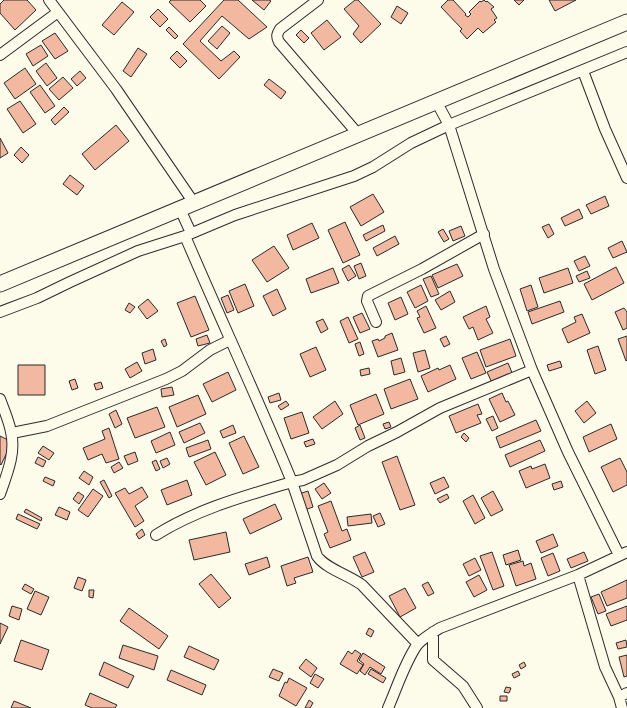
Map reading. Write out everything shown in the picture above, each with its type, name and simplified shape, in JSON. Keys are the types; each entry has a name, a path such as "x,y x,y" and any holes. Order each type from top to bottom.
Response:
{"highway":[{"path":"0,284 627,22"}],"street":[{"path":"49,0 116,89 194,203"},
{"path":"318,0 280,29 277,33 277,37 279,42 358,134"},
{"path":"0,55 58,12"},
{"path":"0,312 37,298 138,251 188,234 235,215 354,176 373,167 411,143 449,125 584,71 627,52"},
{"path":"584,71 603,122 627,178"},
{"path":"388,708 409,660 418,644 433,632 578,575 623,554 568,452 532,370 494,269 449,125 436,101"},
{"path":"180,209 188,234 230,340 261,408 292,482 317,556 320,561 362,585 418,644"},
{"path":"376,322 367,301 368,296 422,269 484,234"},
{"path":"12,433 47,426 166,379 182,372 210,350 230,340"},
{"path":"156,535 175,523 200,512 242,497 303,480 323,472 368,446 440,408 532,370"},
{"path":"0,399 12,433 10,463 0,494"},
{"path":"578,575 606,667 623,695 622,708"},
{"path":"433,632 433,660 463,686 477,708"}],"building":[{"path":"4,0 27,0 36,10 15,30 0,13 0,4"},
{"path":"171,0 200,0 206,6 190,22 169,2"},
{"path":"224,0 238,0 267,27 249,39 222,16 200,41 221,61 234,51 240,57 219,79 183,44"},
{"path":"252,0 269,0 271,1 264,10"},
{"path":"355,0 358,0 381,24 361,43 353,34 359,26 344,9"},
{"path":"448,0 453,0 468,17 471,14 469,12 480,1 487,1 494,7 491,9 497,18 494,20 496,22 483,33 478,28 467,39 460,31 462,29 441,7"},
{"path":"514,0 524,0 519,5"},
{"path":"549,0 576,0 555,11"},
{"path":"122,2 134,12 114,35 102,25"},
{"path":"397,6 408,13 401,24 391,17"},
{"path":"158,9 168,19 160,27 150,17"},
{"path":"327,20 341,37 324,50 311,33"},
{"path":"222,26 230,33 217,49 208,41"},
{"path":"169,27 178,36 175,39 166,30"},
{"path":"301,30 309,38 304,43 296,35"},
{"path":"55,33 68,51 55,59 42,41"},
{"path":"41,45 48,56 33,66 26,54"},
{"path":"138,48 147,54 131,77 123,71"},
{"path":"177,51 187,61 180,68 170,58"},
{"path":"46,63 57,78 47,86 36,71"},
{"path":"25,68 36,84 15,99 4,83"},
{"path":"80,71 86,78 77,86 71,79"},
{"path":"63,77 73,88 59,100 49,89"},
{"path":"269,79 286,92 281,99 264,85"},
{"path":"40,85 55,106 45,113 30,92"},
{"path":"20,101 36,124 23,133 7,109"},
{"path":"64,107 69,112 55,125 51,120"},
{"path":"116,125 129,141 95,170 82,154"},
{"path":"0,138 8,153 0,158"},
{"path":"21,147 29,155 22,163 14,155"},
{"path":"70,175 84,186 77,195 63,184"},
{"path":"373,194 384,212 361,226 350,207"},
{"path":"605,196 609,206 591,214 586,205"},
{"path":"579,209 583,218 565,226 561,218"},
{"path":"345,222 360,255 343,263 328,230"},
{"path":"312,223 319,238 293,250 287,235"},
{"path":"549,224 554,234 548,238 542,227"},
{"path":"383,225 385,231 366,241 363,235"},
{"path":"461,226 465,236 453,241 449,231"},
{"path":"443,229 449,239 444,242 438,232"},
{"path":"395,236 399,244 377,256 373,248"},
{"path":"622,241 627,252 613,258 608,248"},
{"path":"274,246 289,268 267,282 252,260"},
{"path":"585,256 590,266 579,271 574,261"},
{"path":"361,263 366,276 359,279 354,266"},
{"path":"457,264 463,276 438,288 432,275"},
{"path":"349,265 356,276 348,281 342,269"},
{"path":"616,267 624,283 592,300 584,284"},
{"path":"333,268 339,283 311,293 306,279"},
{"path":"568,268 573,283 544,293 539,278"},
{"path":"587,271 590,278 579,282 576,276"},
{"path":"431,276 439,294 431,297 423,279"},
{"path":"245,284 254,306 238,313 229,291"},
{"path":"421,285 428,301 415,308 407,292"},
{"path":"531,285 538,307 527,311 520,289"},
{"path":"277,289 286,309 273,316 263,296"},
{"path":"450,291 455,302 441,310 435,300"},
{"path":"228,295 234,310 227,313 221,298"},
{"path":"195,296 209,330 191,337 177,303"},
{"path":"401,297 408,314 395,320 388,303"},
{"path":"148,299 158,311 147,319 138,307"},
{"path":"560,301 564,312 532,324 528,312"},
{"path":"129,303 135,307 130,313 125,310"},
{"path":"426,306 436,328 424,333 417,318 420,317 417,311"},
{"path":"486,306 490,317 486,319 493,333 478,340 473,327 469,329 463,317"},
{"path":"624,308 627,312 627,328 623,330 615,312"},
{"path":"362,313 370,329 360,333 353,317"},
{"path":"582,314 590,333 568,343 562,329 576,322 574,317"},
{"path":"348,317 358,339 349,343 340,321"},
{"path":"323,319 328,329 321,333 316,322"},
{"path":"392,333 398,350 378,357 372,341 378,339 379,341"},
{"path":"207,335 210,343 198,346 196,339"},
{"path":"446,336 450,344 444,347 440,339"},
{"path":"627,336 627,360 626,361 618,339"},
{"path":"165,339 167,345 164,347 161,341"},
{"path":"510,339 516,356 486,367 480,350"},
{"path":"360,342 364,354 359,356 355,344"},
{"path":"598,346 606,370 595,374 587,350"},
{"path":"316,347 326,370 310,377 300,354"},
{"path":"153,349 156,360 145,364 142,353"},
{"path":"425,350 430,368 418,372 413,353"},
{"path":"477,352 486,373 471,379 462,358"},
{"path":"401,358 405,372 394,375 391,361"},
{"path":"560,361 562,367 549,371 547,365"},
{"path":"137,362 142,371 130,378 125,369"},
{"path":"508,363 513,375 492,383 487,372"},
{"path":"18,365 45,365 45,395 18,395"},
{"path":"450,365 456,379 428,392 421,376 438,368 439,370"},
{"path":"369,368 370,374 361,376 360,370"},
{"path":"228,372 236,390 212,402 203,384"},
{"path":"75,379 78,388 72,390 69,381"},
{"path":"410,379 418,399 391,409 384,389"},
{"path":"101,382 103,388 96,390 94,384"},
{"path":"172,387 174,395 162,397 161,389"},
{"path":"279,393 281,400 270,403 268,397"},
{"path":"502,393 515,415 500,422 489,399"},
{"path":"376,394 384,414 358,425 350,405"},
{"path":"198,395 206,414 177,427 169,407"},
{"path":"286,401 289,405 281,410 278,406"},
{"path":"335,401 343,414 322,429 313,417"},
{"path":"587,401 596,413 584,423 575,411"},
{"path":"478,404 482,414 477,415 481,423 456,433 449,416"},
{"path":"157,407 165,427 135,438 127,418"},
{"path":"116,410 122,424 115,428 109,414"},
{"path":"302,412 309,433 291,439 284,418"},
{"path":"493,416 498,428 492,431 486,419"},
{"path":"536,420 541,431 500,448 496,437"},
{"path":"389,422 391,427 385,429 383,424"},
{"path":"200,423 205,433 184,443 179,432"},
{"path":"611,424 617,439 589,452 583,437"},
{"path":"233,425 236,433 223,438 220,431"},
{"path":"360,425 365,438 360,440 355,428"},
{"path":"109,428 119,459 106,463 102,454 88,460 83,448 105,439 102,431"},
{"path":"170,432 175,445 156,453 151,441"},
{"path":"464,433 469,438 466,442 461,437"},
{"path":"0,436 12,442 1,465 0,464"},
{"path":"244,436 259,467 243,474 229,443"},
{"path":"313,439 315,444 306,447 304,442"},
{"path":"208,440 211,449 189,457 186,448"},
{"path":"540,440 545,451 510,467 505,455"},
{"path":"43,446 54,453 49,460 38,453"},
{"path":"135,452 138,461 128,465 124,456"},
{"path":"215,452 226,475 206,485 194,462"},
{"path":"397,456 415,505 400,510 382,462"},
{"path":"38,457 46,461 43,467 35,463"},
{"path":"167,458 170,464 163,468 160,461"},
{"path":"620,458 627,472 627,485 613,492 601,467"},
{"path":"156,460 160,469 156,471 152,462"},
{"path":"119,462 123,468 114,473 111,467"},
{"path":"545,464 550,478 526,488 519,471 531,466 532,469"},
{"path":"84,471 93,477 89,485 79,478"},
{"path":"45,477 55,481 53,486 43,481"},
{"path":"444,477 449,487 435,494 430,483"},
{"path":"104,480 112,496 109,498 100,482"},
{"path":"187,480 192,495 167,505 161,490"},
{"path":"561,481 563,487 554,490 552,484"},
{"path":"324,483 331,493 322,499 315,489"},
{"path":"142,487 148,497 135,506 144,521 135,527 115,493 125,488 129,494"},
{"path":"93,489 103,496 88,517 78,510"},
{"path":"308,491 313,507 305,510 299,494"},
{"path":"493,491 503,510 491,516 481,498"},
{"path":"78,492 84,496 79,504 73,499"},
{"path":"447,494 449,498 440,503 437,499"},
{"path":"473,495 485,518 475,524 463,501"},
{"path":"331,501 342,531 347,529 351,540 330,548 324,534 328,532 318,506"},
{"path":"275,504 282,519 250,534 243,519"},
{"path":"59,507 70,512 67,520 55,515"},
{"path":"26,509 42,518 41,521 24,512"},
{"path":"380,513 385,524 378,527 373,516"},
{"path":"18,514 40,524 37,529 16,519"},
{"path":"371,514 372,523 348,526 347,517"},
{"path":"142,529 145,535 139,539 136,534"},
{"path":"226,532 230,552 194,560 189,540"},
{"path":"553,534 558,546 541,553 536,541"},
{"path":"518,550 521,560 506,565 503,555"},
{"path":"365,552 374,572 362,577 353,557"},
{"path":"492,552 504,586 493,590 480,556"},
{"path":"584,552 588,561 571,568 567,559"},
{"path":"553,553 560,571 548,576 541,558"},
{"path":"267,557 270,567 249,575 245,564"},
{"path":"308,557 313,572 294,578 296,583 287,586 281,566"},
{"path":"475,558 481,570 469,576 463,564"},
{"path":"523,561 524,566 531,563 536,579 516,586 509,565"},
{"path":"211,574 231,598 219,608 199,584"},
{"path":"479,575 487,590 474,597 466,582"},
{"path":"78,577 86,580 82,591 74,588"},
{"path":"627,580 627,598 607,606 601,592"},
{"path":"428,582 434,593 428,596 422,585"},
{"path":"25,584 34,589 31,594 22,589"},
{"path":"405,588 416,608 400,617 389,596"},
{"path":"89,590 94,590 93,598 89,597"},
{"path":"35,591 49,597 41,615 27,609"},
{"path":"599,594 606,611 598,614 591,597"},
{"path":"12,606 22,609 19,620 9,616"},
{"path":"627,606 627,620 611,626 606,614"},
{"path":"129,608 168,636 159,649 120,621"},
{"path":"0,623 8,627 0,644"},
{"path":"369,628 374,631 371,637 366,634"},
{"path":"21,640 49,650 42,670 14,661"},
{"path":"626,640 627,647 618,649 616,643"},
{"path":"123,645 158,656 154,670 119,658"},
{"path":"189,646 219,660 214,670 184,657"},
{"path":"355,650 361,654 357,661 363,665 357,674 340,664 348,651 352,654"},
{"path":"363,653 385,667 381,674 370,667 365,675 360,671 364,664 359,660"},
{"path":"627,655 627,676 624,677 619,657"},
{"path":"306,659 317,668 311,677 299,668"},
{"path":"104,662 134,676 128,688 99,675"},
{"path":"524,662 526,666 521,669 519,665"},
{"path":"273,669 283,673 279,681 269,677"},
{"path":"371,669 386,678 383,683 368,674"},
{"path":"171,670 206,685 202,695 167,680"},
{"path":"518,671 520,675 514,678 512,674"},
{"path":"315,674 324,679 318,688 310,683"},
{"path":"289,678 307,688 296,706 279,696 285,682 287,683"},
{"path":"506,687 511,688 509,693 504,692"},
{"path":"90,693 117,705 115,708 92,708 85,705"},
{"path":"500,696 507,696 507,701 500,701"},
{"path":"309,700 313,703 310,708 305,708"},
{"path":"14,701 31,708 11,708"}]}
